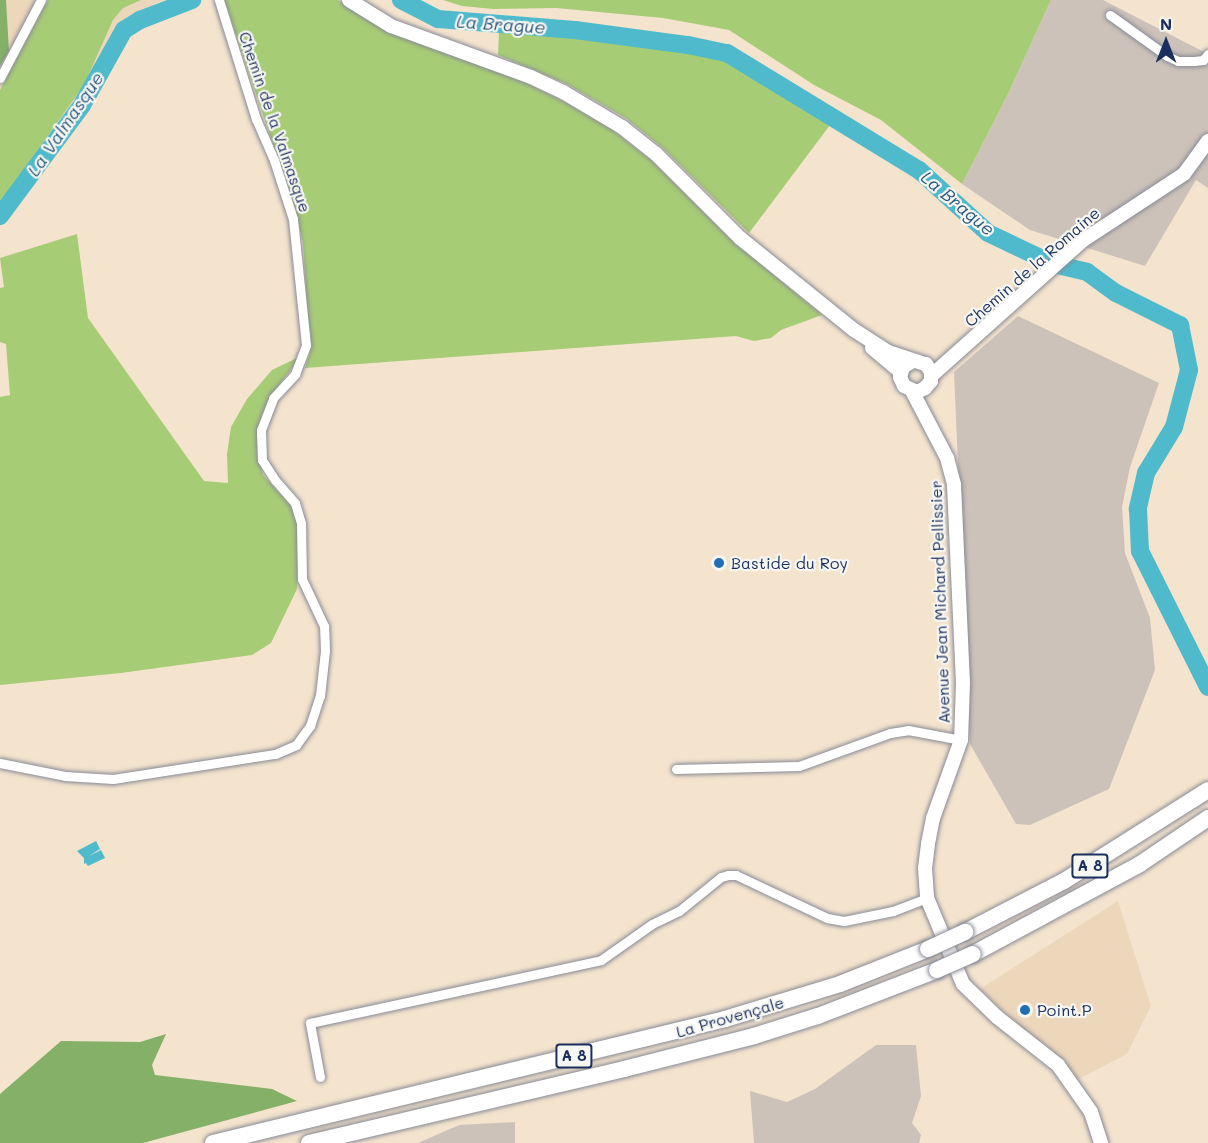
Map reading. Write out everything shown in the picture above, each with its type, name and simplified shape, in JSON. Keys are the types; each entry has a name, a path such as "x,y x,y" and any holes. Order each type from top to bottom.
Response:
{"highway":[{"name":"La Provençale","path":"213,1143 725,1020 840,984 965,932 1064,881 1208,790"},
{"name":"La Provençale","path":"309,1143 743,1039 818,1016 973,954 1131,870 1208,818"}],"street":[{"path":"0,78 41,0"},
{"name":"Chemin de la Valmasque","path":"0,763 65,776 113,779 275,754 296,745 310,726 320,696 325,651 324,626 302,579 301,523 295,503 275,480 262,460 261,430 273,398 295,374 306,345 293,219 274,160 256,119 219,0"},
{"path":"349,0 392,26 563,92 622,127 657,154 740,238 854,330 888,352 917,361 929,368 923,385 904,386 900,372 883,359 854,330"},
{"path":"1110,15 1167,57 1178,61 1194,61 1203,60 1208,54"},
{"name":"Chemin de la Romaine","path":"923,385 1082,241 1184,174 1208,141"},
{"name":"Chemin de la Romaine","path":"917,361 960,351"},
{"path":"900,372 903,367 917,361"},
{"name":"Avenue Jean Michard Pellissier","path":"923,385 931,426 947,458 954,485 963,683 961,740 933,818 925,868 927,898 963,984 997,1017 1058,1065 1091,1112 1101,1143"},
{"path":"676,769 799,766 890,733 908,730 961,740"},
{"path":"320,1077 310,1023 601,960 652,924 679,911 720,877 736,875 827,918 844,921 893,911 927,898"}],"shaded area":[{"path":"0,0 165,0 154,4 140,20 124,30 82,105 0,216"},
{"path":"1051,0 1103,0 1208,54 1208,188 1196,180 1145,266 1030,230 962,184 1008,94"},
{"path":"1018,316 1159,383 1130,467 1122,507 1125,553 1150,618 1155,670 1109,789 1030,825 1016,824 970,744 954,372"},
{"path":"1118,901 1151,1006 1127,1054 1077,1080 980,989"},
{"path":"876,1045 916,1045 921,1096 912,1123 921,1135 919,1143 754,1143 750,1091 787,1102 815,1089"},
{"path":"515,1122 515,1143 418,1143 459,1125"}],"green space":[{"path":"0,0 6,0 9,51 0,66"},
{"path":"48,0 141,0 123,8 113,20 84,85 0,203 0,90"},
{"path":"224,0 338,0 389,31 522,81 567,103 611,129 651,160 735,243 822,315 781,330 771,338 754,341 736,336 305,368 310,353 303,243 295,209"},
{"path":"443,0 1051,0 1008,94 962,184 881,120 814,85 729,30 663,18 556,8 493,9 462,6"},
{"path":"516,30 720,57 747,71 830,125 749,233 663,148 627,119 567,84 498,55 499,31"},
{"path":"77,234 88,318 204,481 228,483 227,454 231,427 247,399 272,370 301,356 273,393 258,449 263,475 295,510 299,540 297,589 271,643 252,655 121,673 0,685 0,397 10,395 6,344 0,342 0,288 4,287 0,258"},
{"path":"166,1034 152,1065 155,1075 272,1089 297,1101 143,1143 0,1143 0,1094 61,1041 140,1042"}],"water":[{"path":"96,841 100,849 89,856 101,850 105,858 88,866 84,864 84,858 77,851"}],"waterway":[{"name":"La Valmasque","path":"0,216 82,105 124,30 140,20 192,0"},
{"name":"La Brague","path":"401,0 438,19 575,30 688,45 727,53 919,170 988,233 1053,264 1087,272 1116,293 1180,325 1189,370 1174,427 1146,473 1138,509 1140,551 1208,687"}],"place":[{"name":"Bastide du Roy","path":"719,563"},
{"name":"Point.P","path":"1025,1010"}]}
